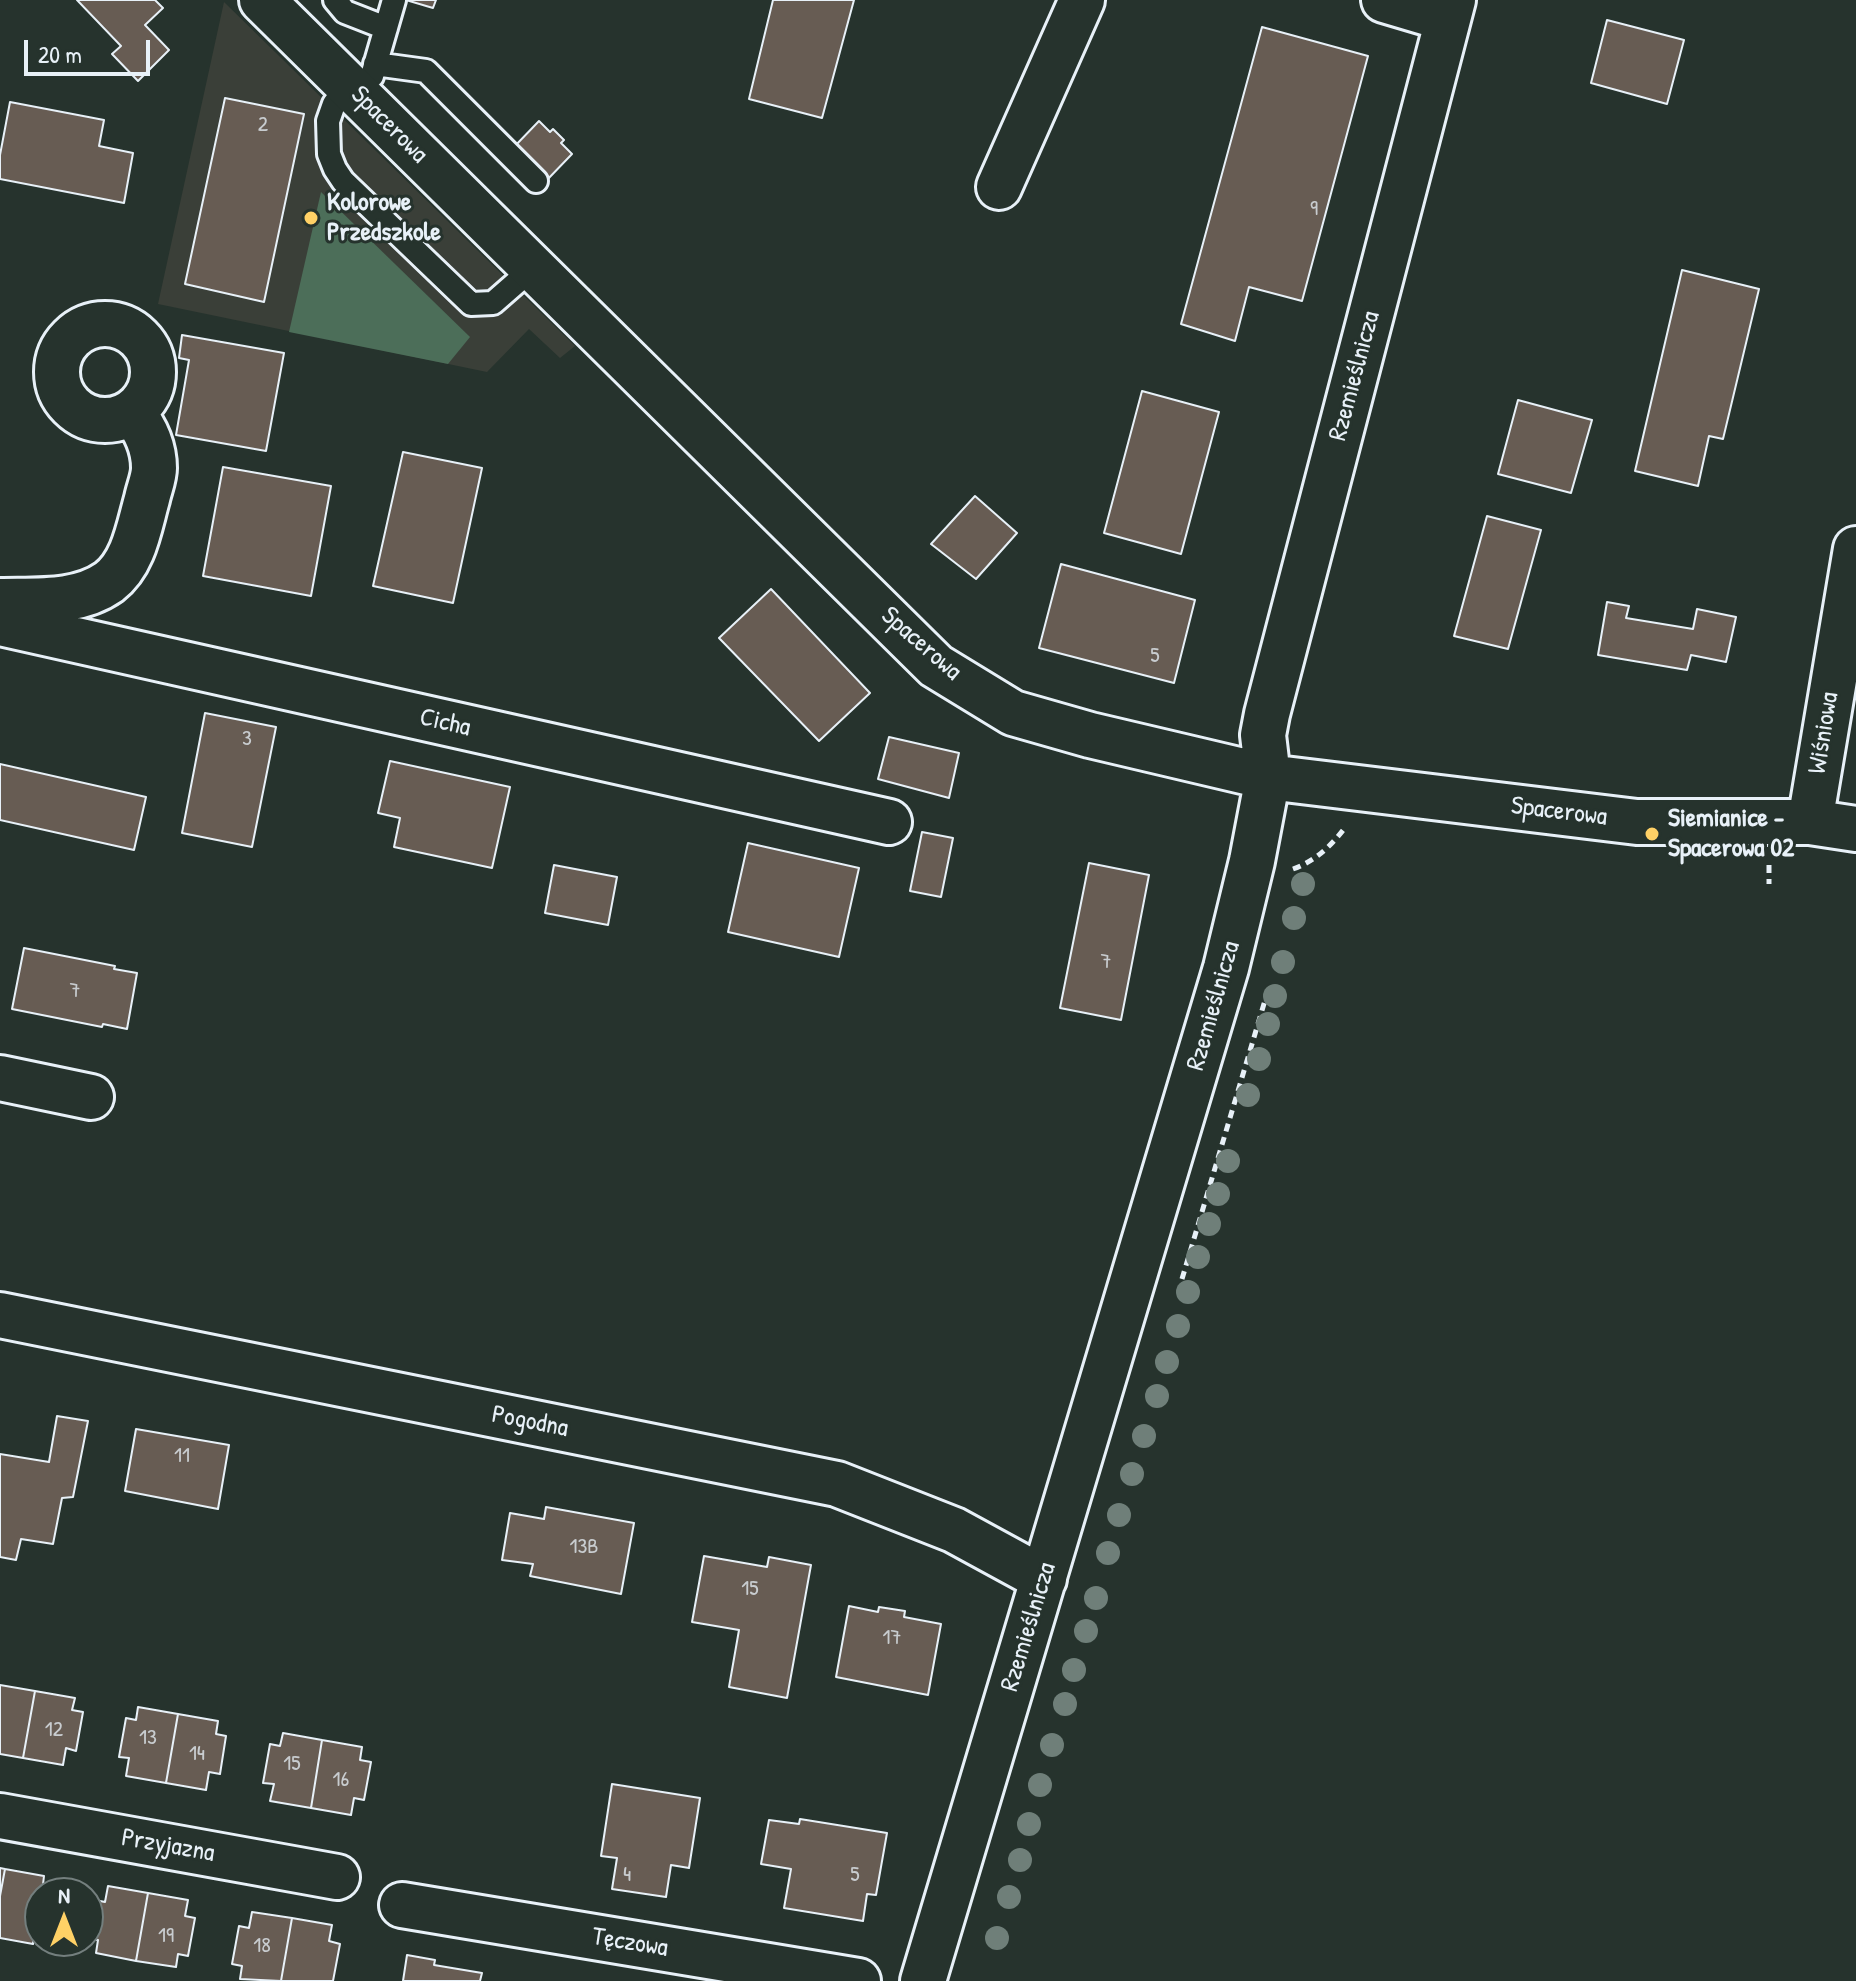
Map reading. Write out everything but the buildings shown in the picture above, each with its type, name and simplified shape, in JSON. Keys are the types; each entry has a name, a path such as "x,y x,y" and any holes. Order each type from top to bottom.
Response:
{"street":[{"name":"Spacerowa","path":"262,0 363,83 533,268 936,666 1013,713 1090,735 1268,777 1637,822 1810,822 1856,829"},
{"path":"999,187 1082,0"},
{"name":"Rzemieślnicza","path":"923,1981 1226,968 1252,861 1268,777 1263,735 1267,714 1450,9 1384,0"},
{"path":"0,601 62,599 88,592 109,581 124,566 134,545 154,470 144,426 132,412"},
{"name":"Wiśniowa","path":"1810,822 1856,549"},
{"name":"Cicha","path":"0,623 889,822"},
{"path":"0,1078 91,1097"},
{"name":"Pogodna","path":"0,1315 837,1484 954,1530 1044,1579"},
{"name":"Przyjazna","path":"0,1816 337,1877"},
{"name":"Tęczowa","path":"402,1905 858,1981"}],"lane":[{"path":"335,0 345,12 386,28"},
{"path":"363,83 394,0"},
{"path":"533,268 493,303 471,304 343,181 329,154 328,121 334,104 363,83 426,71 536,181"}],"shaded area":[{"name":"Kolorowe Przedszkole","path":"224,2 575,346 560,358 529,329 487,372 158,304"}],"green space":[{"path":"321,192 470,337 448,364 289,332"}],"place":[{"name":"Kolorowe Przedszkole","path":"311,218"},
{"name":"Siemianice - Spacerowa 02","path":"1652,834"}]}
